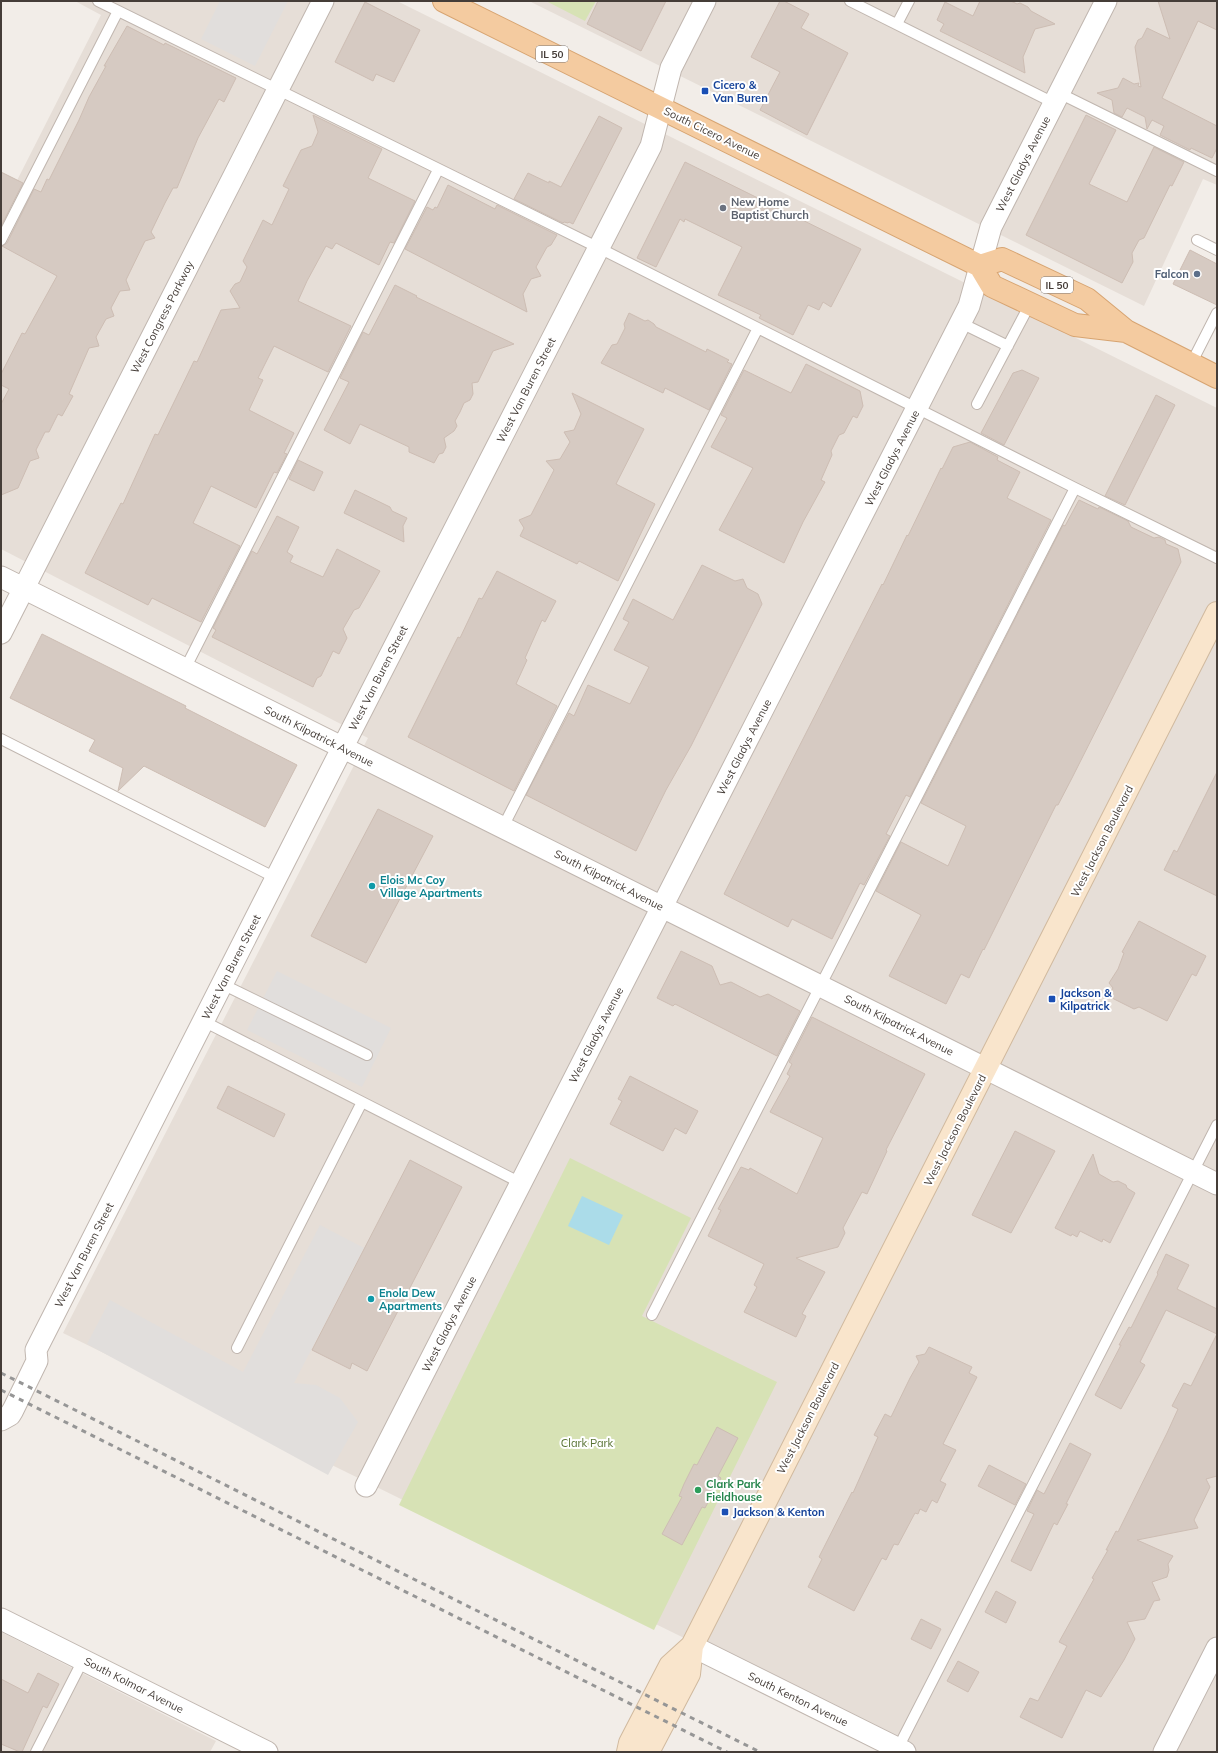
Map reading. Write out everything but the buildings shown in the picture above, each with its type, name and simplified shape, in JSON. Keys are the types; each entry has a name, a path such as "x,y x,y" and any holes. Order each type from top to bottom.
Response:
{"main road":[{"name":"South Cicero Avenue","path":"444,1 980,266"},
{"name":"IL 50","path":"1126,331 1075,325 992,286 980,266 1002,259 1087,299 1126,331 1217,377"}],"street":[{"name":"West Congress Parkway","path":"1,633 322,1"},
{"name":"West Van Buren Street","path":"1,1420 10,1415 37,1361 36,1350 651,146 671,68 705,1"},
{"name":"West Gladys Avenue","path":"366,1486 961,323 969,306 991,227 1106,1"},
{"name":"South Kilpatrick Avenue","path":"1,577 1217,1184"},
{"name":"West Jackson Boulevard","path":"628,1752 630,1743 670,1666 692,1646 1217,613"},
{"name":"West Van Buren Street","path":"1,1404 26,1356 36,1350"},
{"name":"South Kolmar Avenue","path":"1,1619 83,1660 241,1746 267,1752"},
{"name":"West Jackson Boulevard","path":"648,1752 689,1674 692,1646"},
{"name":"South Kenton Avenue","path":"692,1646 901,1750"},
{"path":"1164,1752 1217,1648"}],"lane":[{"path":"98,1 277,91 599,248 917,409 1217,558"},
{"path":"850,1 1056,98 1217,171"},
{"path":"897,24 909,1"},
{"path":"1,240 118,11"},
{"path":"185,669 438,170"},
{"path":"1197,240 1217,250"},
{"path":"977,404 1030,304"},
{"path":"1191,364 1217,313"},
{"path":"961,323 1008,346"},
{"path":"503,828 758,328"},
{"path":"652,1315 1075,488"},
{"path":"1,739 276,878"},
{"path":"222,984 367,1055"},
{"path":"203,1021 521,1182"},
{"path":"237,1348 362,1102"},
{"path":"901,1750 1217,1125"},
{"path":"36,1752 83,1660"}],"shaded area":[{"path":"75,1 397,1 1217,408 1217,1752 916,1752 63,1333 368,738 1,549 1,212 101,15"},
{"path":"220,1 288,1 255,66 201,39"},
{"path":"529,1 1217,1 1217,185 1203,179 1144,306"},
{"path":"277,971 391,1028 362,1087 247,1030"},
{"path":"320,1225 364,1248 294,1383 316,1385 340,1398 358,1422 328,1475 87,1344 110,1300 243,1372"},
{"path":"1,1632 216,1741 210,1752 1,1752"}],"green space":[{"path":"546,1 596,1 585,21"},
{"name":"Clark Park","path":"570,1158 691,1218 642,1316 777,1382 654,1630 399,1505"}],"water":[{"path":"582,1196 623,1215 609,1245 568,1226"}],"railway":[{"path":"1,1373 760,1752"},
{"path":"1,1390 727,1752"}],"place":[{"name":"Cicero & Van Buren","path":"705,91"},
{"name":"New Home Baptist Church","path":"723,208"},
{"name":"Falcon","path":"1197,274"},
{"name":"Elois Mc Coy Village Apartments","path":"372,886"},
{"name":"Jackson & Kilpatrick","path":"1052,999"},
{"name":"Enola Dew Apartments","path":"371,1299"},
{"name":"Clark Park Fieldhouse","path":"698,1490"},
{"name":"Jackson & Kenton","path":"725,1512"}]}
